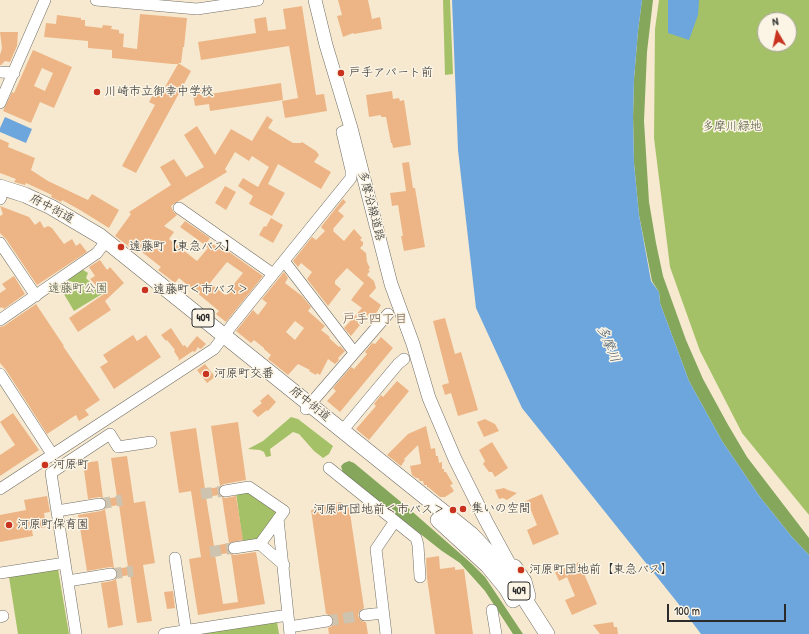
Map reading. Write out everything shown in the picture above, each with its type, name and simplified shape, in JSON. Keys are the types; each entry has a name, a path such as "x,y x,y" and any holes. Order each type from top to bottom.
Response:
{"highway":[{"name":"府中街道","path":"0,195 25,195 51,207 103,245 222,337 346,438 434,505 448,509 463,520 469,526 471,534 503,562 538,634"},
{"name":"府中街道","path":"346,438 470,548 487,565 506,588 520,611 532,619 547,634"}],"main road":[{"name":"多摩沿線道路","path":"315,0 326,45 351,128 391,284 399,308 413,344 434,410 438,415 455,459 503,562"},
{"name":"多摩沿線道路","path":"434,410 433,417 447,448 447,460 456,478 464,484 497,554 503,562"},
{"path":"503,562 515,565 525,581 533,605 532,619"}],"street":[{"path":"0,103 45,0"},
{"path":"96,0 198,5 258,0"},
{"path":"0,72 14,73"},
{"path":"0,489 214,349 222,337 351,178 351,170 342,132 351,128"},
{"path":"178,208 273,274"},
{"path":"0,243 36,296"},
{"path":"0,320 97,254 103,245"},
{"path":"284,261 354,352"},
{"path":"308,407 388,314"},
{"path":"346,438 398,364 404,359"},
{"path":"1,379 52,454"},
{"path":"76,634 51,473 110,434 118,447 151,442"},
{"path":"329,468 416,538 418,545 420,577"},
{"path":"225,491 249,487 284,511 260,544 234,548"},
{"path":"57,511 100,504"},
{"path":"278,519 290,630 327,622"},
{"path":"386,634 376,549 395,521"},
{"path":"260,544 284,565"},
{"path":"175,558 186,631"},
{"path":"0,573 65,563"},
{"path":"68,581 111,574"},
{"path":"492,610 496,634"},
{"path":"365,615 384,612"},
{"path":"164,634 288,615"}],"green space":[{"path":"443,0 450,0 453,74 445,75"},
{"path":"642,0 653,0 647,52 644,121 649,202 663,276 686,340 703,379 747,457 809,538 809,555 792,537 760,497 722,441 689,381 660,303 659,292 652,281 639,215 634,163 634,79"},
{"name":"多摩川緑地","path":"659,0 809,0 809,515 742,433 700,351 670,267 654,138 655,29"},
{"name":"遠藤町公園","path":"80,268 88,273 86,278 102,294 74,311 58,284"},
{"path":"291,417 298,419 333,446 329,454 323,458 314,451 299,434 293,432 270,449 271,456 266,457 264,452 260,450 248,449 263,441"},
{"path":"349,461 354,463 407,507 472,564 485,577 523,634 513,634 485,591 460,563 442,551 343,473 341,466"},
{"path":"250,491 276,508 277,515 258,542 243,544 236,493"},
{"path":"58,569 69,634 18,634 9,577"},
{"path":"277,622 279,634 186,634"}],"water":[{"name":"多摩川","path":"452,0 642,0 634,79 634,163 639,215 651,281 659,292 660,303 689,381 722,441 760,497 792,537 809,555 809,634 701,634 522,408 476,308 458,150"},
{"path":"668,0 699,0 698,15 689,40 668,33"},
{"path":"5,117 32,129 26,143 0,132 0,128"}],"building":[{"path":"338,0 368,0 372,19 380,17 382,29 353,33 343,37 337,16 342,15"},
{"path":"302,6 316,95 324,94 327,111 285,118 282,101 298,98 289,46 201,60 198,42 256,33 254,19 266,17 268,31 286,29 283,9"},
{"path":"140,14 187,18 181,63 178,63 191,71 136,173 122,166 155,105 149,102 155,91 161,94 178,64 112,58 112,50 88,48 88,41 44,37 46,23 56,24 57,15 81,18 81,20 85,20 85,26 102,28 103,25 112,26 111,29 119,30 119,33 124,34 123,47 137,49"},
{"path":"0,32 18,32 17,46 10,62 5,61 1,65 0,55 2,48"},
{"path":"33,50 72,67 54,108 40,102 31,123 3,111 12,92 14,93","holes":["42,68 53,73 45,91 34,86"]},
{"path":"281,83 283,100 210,111 209,104 195,106 192,88 209,86 210,94"},
{"path":"392,91 393,99 399,98 400,101 404,100 411,145 393,148 386,117 381,117 381,115 369,117 366,95"},
{"path":"267,116 273,120 268,128 293,143 302,142 316,151 319,155 314,162 331,172 321,189 278,164 268,184 285,193 272,216 249,204 253,196 238,186 243,178 258,187 269,167 252,156 249,161 235,152 225,169 227,172 171,206 177,215 164,226 174,232 169,239 197,261 208,248 205,246 209,241 220,249 222,247 263,276 226,322 216,314 219,311 179,278 175,283 158,270 161,267 138,249 136,252 115,236 131,214 129,212 171,185 160,167 174,159 186,177 204,167 184,135 197,126 215,155 231,129 252,141","holes":["227,262 243,273 225,295 210,283"]},
{"path":"0,139 9,143 8,147 35,158 31,170 48,181 88,200 92,194 119,210 109,228 62,200 61,202 51,197 52,195 26,183 25,185 14,182 16,179 0,173"},
{"path":"409,162 425,247 404,251 398,205 392,206 390,193 406,191 402,163"},
{"path":"225,186 236,192 226,210 215,203"},
{"path":"343,199 346,202 338,211 344,216 333,231 344,241 354,229 362,238 360,240 363,242 363,245 360,248 366,253 367,262 370,268 367,275 374,281 376,288 369,296 381,305 374,317 369,314 351,336 344,328 362,308 351,300 364,283 347,268 335,281 335,284 341,289 328,306 307,279 312,272 301,263 298,267 293,261 312,237 316,240 325,231 321,227"},
{"path":"0,206 29,217 35,225 40,221 44,228 48,226 52,228 64,244 72,239 76,246 80,243 87,252 37,285 6,239 0,233 0,216 3,214"},
{"path":"271,218 283,225 273,243 259,235"},
{"path":"185,221 210,238 205,245 180,227"},
{"path":"100,260 107,270 110,267 124,283 105,301 111,310 78,332 69,318 104,294 90,279 95,276 89,267"},
{"path":"284,272 288,278 285,283 302,296 311,307 308,311 325,326 321,330 345,351 338,358 339,360 335,364 328,359 320,375 317,373 316,375 298,364 288,375 268,359 271,355 264,348 254,340 251,343 236,331 253,310 258,315 267,303 262,299","holes":["295,321 304,328 295,340 286,332"]},
{"path":"14,276 25,294 4,309 2,307 0,308 0,293 6,289 2,284"},
{"path":"36,304 100,400 85,410 89,415 79,421 76,415 47,434 0,363 0,327 4,326"},
{"path":"445,318 455,354 461,352 478,410 458,416 451,393 445,395 442,385 449,383 433,321"},
{"path":"171,328 183,346 185,345 187,348 197,336 206,344 200,349 198,347 195,352 193,351 178,361 179,359 174,351 175,350 161,335"},
{"path":"133,335 137,341 146,335 161,357 114,389 100,367 108,362 103,355"},
{"path":"381,337 393,348 340,412 327,401 336,391 333,388 351,367 354,369 367,354 365,352 372,343 375,344"},
{"name":"河原町交番","path":"205,364 215,377 207,383 197,370"},
{"path":"397,381 409,391 369,440 356,429 376,406 374,404 381,395 383,397"},
{"path":"268,394 276,402 268,411 267,410 258,417 252,411 262,403 260,401"},
{"path":"13,413 39,450 0,476 0,455 15,445 0,422"},
{"path":"485,419 495,424 499,431 484,437 477,422"},
{"path":"238,422 246,480 220,486 211,426"},
{"path":"426,426 431,449 435,448 439,463 442,462 442,469 444,469 444,472 446,472 453,484 450,485 454,491 445,497 440,497 427,487 427,485 424,485 423,481 420,481 412,475 410,466 421,464 418,445 404,459 405,460 401,466 387,455 408,434"},
{"path":"196,428 205,489 220,487 218,492 219,495 206,497 214,546 229,543 227,549 229,553 215,555 223,604 238,602 231,554 235,555 256,552 265,604 198,615 189,559 201,557 191,491 179,493 170,432"},
{"path":"492,442 508,468 495,477 483,464 485,461 479,450"},
{"path":"127,456 134,503 145,501 155,563 143,565 152,621 137,623 130,575 117,577 118,573 116,569 128,567 119,505 106,507 107,503 105,499 117,497 111,458"},
{"path":"98,461 103,498 99,497 88,499 83,463"},
{"path":"504,488 517,493 507,500 503,498 499,499 495,490"},
{"path":"542,494 559,534 533,545 527,530 537,525 530,508 522,512 519,504"},
{"path":"47,496 50,512 44,513 46,527 32,530 33,536 0,542 0,515 26,510 24,500"},
{"path":"236,496 243,540 229,543 222,497 226,498"},
{"path":"341,502 342,507 349,506 364,608 359,612 358,616 362,621 366,622 368,634 329,634 328,628 332,626 334,620 332,616 326,614 311,510 318,509 317,506"},
{"path":"105,509 114,568 110,567 87,571 78,515"},
{"path":"439,556 440,569 455,567 455,570 464,569 473,634 435,634 427,578 426,558"},
{"path":"579,562 597,604 572,615 565,600 575,596 567,577 559,581 555,572"},
{"path":"116,579 123,625 108,628 101,583"},
{"path":"173,591 175,608 167,609 164,592"},
{"path":"613,622 614,627 617,627 618,634 600,634 593,625"}],"tunnel":[{"path":"201,494 225,491"},
{"path":"100,504 122,500"},
{"path":"210,552 234,548"},
{"path":"111,574 133,571"},
{"path":"327,621 365,615"}],"place":[{"name":"戸手アパート前","path":"341,73"},
{"name":"川崎市立御幸中学校","path":"97,92"},
{"name":"遠藤町【東急バス】","path":"121,247"},
{"name":"遠藤町＜市バス＞","path":"145,290"},
{"name":"河原町交番","path":"206,374"},
{"name":"河原町","path":"45,465"},
{"name":"集いの空間","path":"463,509"},
{"name":"河原町団地前＜市バス＞","path":"453,510"},
{"name":"河原町保育園","path":"9,525"},
{"name":"河原町団地前【東急バス】","path":"521,570"}],"district":[{"name":"戸手四丁目","path":"375,320"}]}
